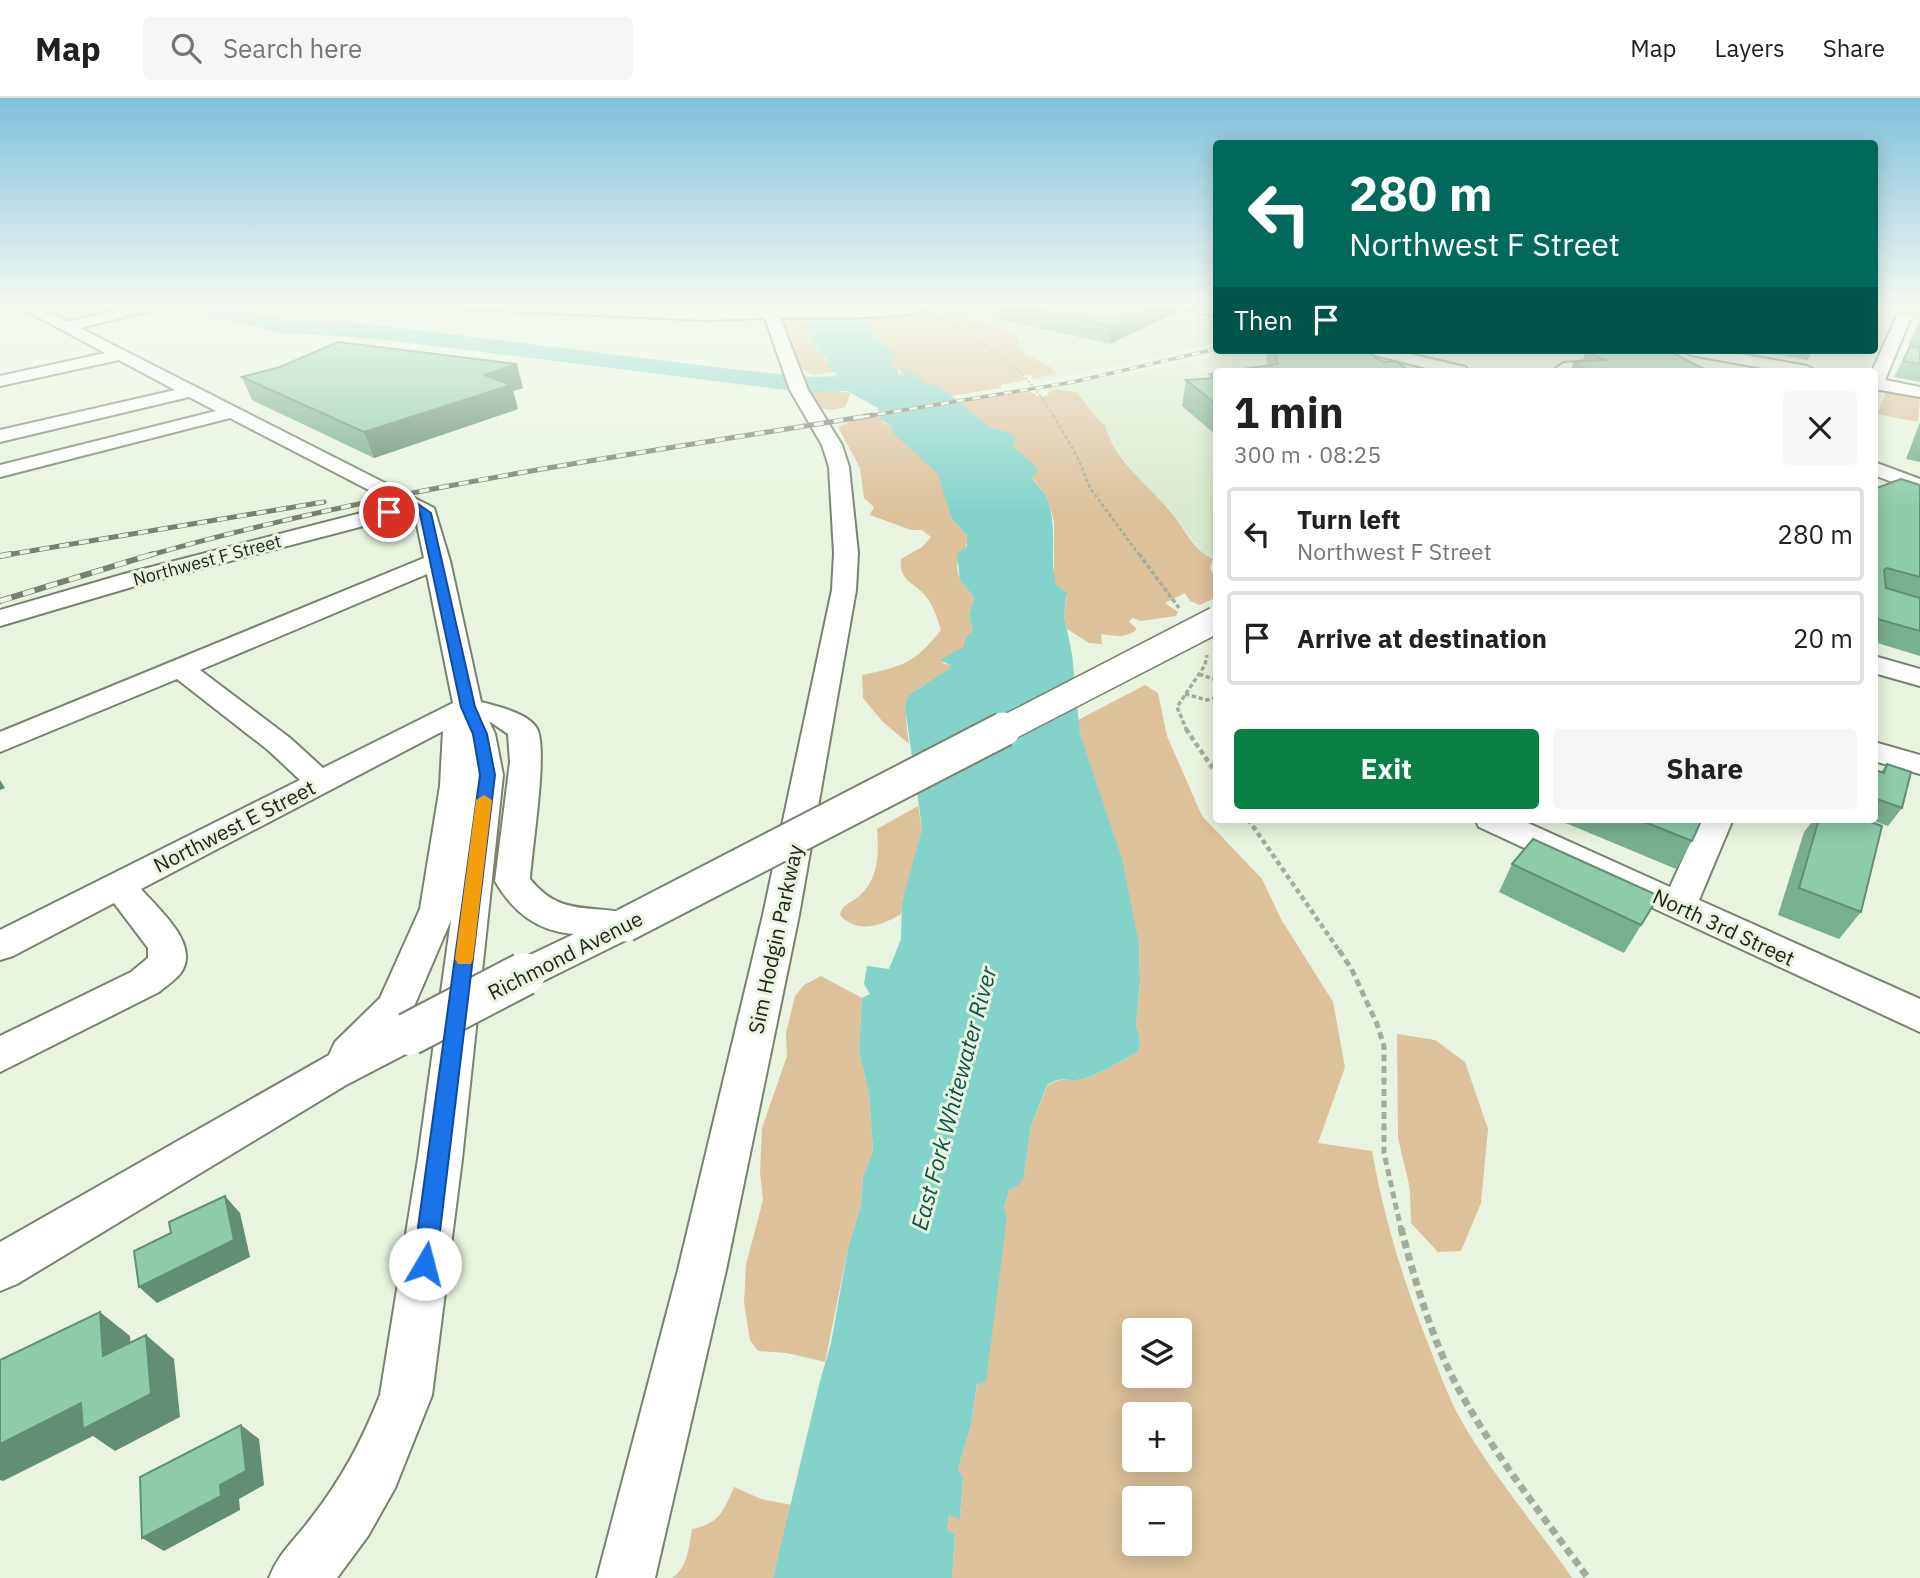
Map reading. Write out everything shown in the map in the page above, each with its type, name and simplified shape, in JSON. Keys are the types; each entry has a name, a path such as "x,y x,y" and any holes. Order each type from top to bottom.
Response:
{"street":[{"path":"0,381 32,374"},
{"path":"159,374 425,513 438,561 468,707 480,734 487,775 440,1159 406,1395 395,1429 376,1467 318,1554 298,1578"},
{"name":"Sim Hodgin Parkway","path":"626,1578 702,1270 778,929 844,590 846,553 839,467 832,445 793,374"},
{"path":"1878,385 1920,392"},
{"path":"0,436 192,391"},
{"path":"0,471 233,412"},
{"path":"1878,471 1920,479"},
{"path":"1878,471 1920,486"},
{"name":"Northwest F Street","path":"0,618 133,579 415,506"},
{"path":"0,743 438,561"},
{"name":"Richmond Avenue","path":"4,1269 331,1073 625,925 1213,622"},
{"path":"1878,665 1920,678"},
{"path":"180,668 279,744 320,782"},
{"path":"468,707 500,715 523,731 525,762 512,881 530,904 563,920 625,925"},
{"path":"331,1073 394,1007 438,909 456,786 456,736 468,707"},
{"name":"Northwest E Street","path":"0,946 468,707"},
{"path":"1878,752 1920,765"},
{"name":"North 3rd Street","path":"1500,823 1920,1016"},
{"path":"1679,906 1715,823"},
{"path":"0,1055 145,982 166,964 167,946 118,885"}],"path":[{"path":"1022,374 1040,392 1077,456 1090,488 1184,614"},
{"path":"1206,650 1208,657 1177,708 1178,714 1213,768"},
{"path":"1199,674 1213,679"},
{"path":"1185,694 1213,699"},
{"path":"1251,823 1351,968 1377,1024 1384,1046 1384,1153 1389,1183 1416,1285 1457,1386 1495,1451 1588,1578"}],"shaded area":[{"path":"910,374 1052,374 1034,379 1031,375 1022,376 1025,380 1001,385 1001,388 951,396 938,385 926,384"},
{"path":"1052,374 1075,374 1040,381 1038,378"},
{"path":"1123,374 1213,374 1213,562 1203,555 1172,512 1136,476 1107,435 1105,425 1056,389 1049,391 1047,388"},
{"path":"809,387 851,393 845,407 833,410 819,408"},
{"path":"1056,389 1076,392 1105,425 1109,438 1132,471 1170,511 1200,551 1213,559 1210,568 1213,574 1213,599 1200,605 1190,601 1185,593 1165,603 1178,612 1176,616 1141,621 1132,618 1129,622 1137,629 1124,636 1101,634 1102,644 1089,643 1067,629 1064,615 1067,597 1056,586 1054,579 1054,522 1048,499 1032,477 1036,468 1013,446 1016,439 1004,431 990,427 958,402 1029,391 1039,397 1049,395 1048,392"},
{"path":"1886,392 1920,398 1918,422 1878,414"},
{"path":"880,415 882,422 891,426 898,436 939,474 952,519 967,535 967,544 957,568 960,579 974,598 969,615 973,631 963,647 942,663 950,665 950,668 916,691 907,702 909,744 882,721 863,698 862,675 907,662 923,650 941,630 930,602 907,580 901,566 901,559 922,547 931,537 922,530 911,530 870,515 874,507 864,498 860,468 838,427 855,419"},
{"path":"1145,685 1158,693 1167,736 1202,816 1262,879 1281,919 1333,1002 1345,1067 1318,1143 1372,1151 1382,1201 1403,1275 1452,1402 1487,1461 1572,1578 952,1578 955,1534 947,1530 949,1514 960,1518 963,1477 958,1469 971,1425 1004,1208 1009,1190 1024,1175 1031,1126 1047,1086 1058,1080 1078,1080 1097,1074 1138,1052 1140,1042 1136,1023 1140,982 1139,944 1078,720"},
{"path":"918,806 922,828 901,914 870,926 854,925 847,921 840,915 843,908 866,889 874,874 878,847 877,829"},
{"path":"821,976 862,998 859,1051 869,1094 873,1151 863,1177 861,1205 848,1248 825,1362 787,1353 758,1351 750,1340 744,1302 746,1265 763,1200 760,1172 762,1128 787,1056 786,1033 795,996 804,985"},
{"path":"1397,1034 1435,1040 1465,1062 1488,1129 1481,1203 1461,1251 1438,1252 1411,1223 1410,1189 1398,1138"},
{"path":"734,1487 761,1499 792,1505 773,1578 672,1578 685,1563 692,1529 715,1520"}],"water":[{"name":"East Fork Whitewater River","path":"836,374 914,374 926,384 938,385 990,427 1011,433 1016,439 1013,446 1036,467 1038,471 1032,477 1047,497 1051,512 1056,585 1067,593 1064,615 1072,654 1080,734 1122,859 1139,944 1140,982 1136,1023 1140,1042 1138,1052 1090,1076 1078,1080 1062,1079 1047,1085 1031,1126 1024,1175 1019,1185 1009,1190 1004,1208 1007,1217 986,1382 977,1384 971,1425 958,1469 963,1477 960,1519 949,1515 947,1530 955,1534 952,1578 773,1578 831,1343 848,1248 861,1205 863,1177 873,1151 869,1094 859,1051 862,998 870,994 864,984 867,966 889,969 901,939 902,903 922,828 905,707 909,695 950,668 950,665 940,660 963,647 966,637 973,631 969,615 974,598 960,580 957,554 967,546 967,535 952,519 938,474 894,434 891,426 881,420 878,408 847,391 836,389 833,379"}],"building":[{"path":"253,374 487,374 484,375 511,385 364,432 242,377"},
{"path":"1213,378 1213,402 1186,380"},
{"path":"1901,479 1920,485 1920,577 1887,568 1884,570 1886,588 1920,598 1920,631 1878,619 1878,488"},
{"path":"1887,764 1911,772 1902,808 1878,799 1878,771 1884,773"},
{"path":"1647,823 1700,823 1692,841"},
{"path":"1818,823 1873,823 1882,826 1861,912 1799,888"},
{"path":"1533,839 1659,896 1641,925 1512,864"},
{"path":"225,1196 234,1240 139,1287 134,1251 171,1233 169,1222"},
{"path":"100,1312 103,1356 146,1335 151,1394 83,1429 81,1403 0,1444 0,1360"},
{"path":"241,1425 246,1471 220,1485 221,1496 142,1538 140,1477"}],"waterway":[{"path":"707,374 811,385 861,383"}],"railway":[{"path":"862,417 1107,374"},
{"path":"147,556 236,532 417,492 599,459 873,415"},
{"path":"11,554 0,556 324,502"},
{"path":"0,601 153,554"}],"slow traffic":[{"path":"464,959 484,800"}],"route":[{"path":"389,512 415,506 425,513 438,561 468,707 480,734 487,775 425,1264"}]}
